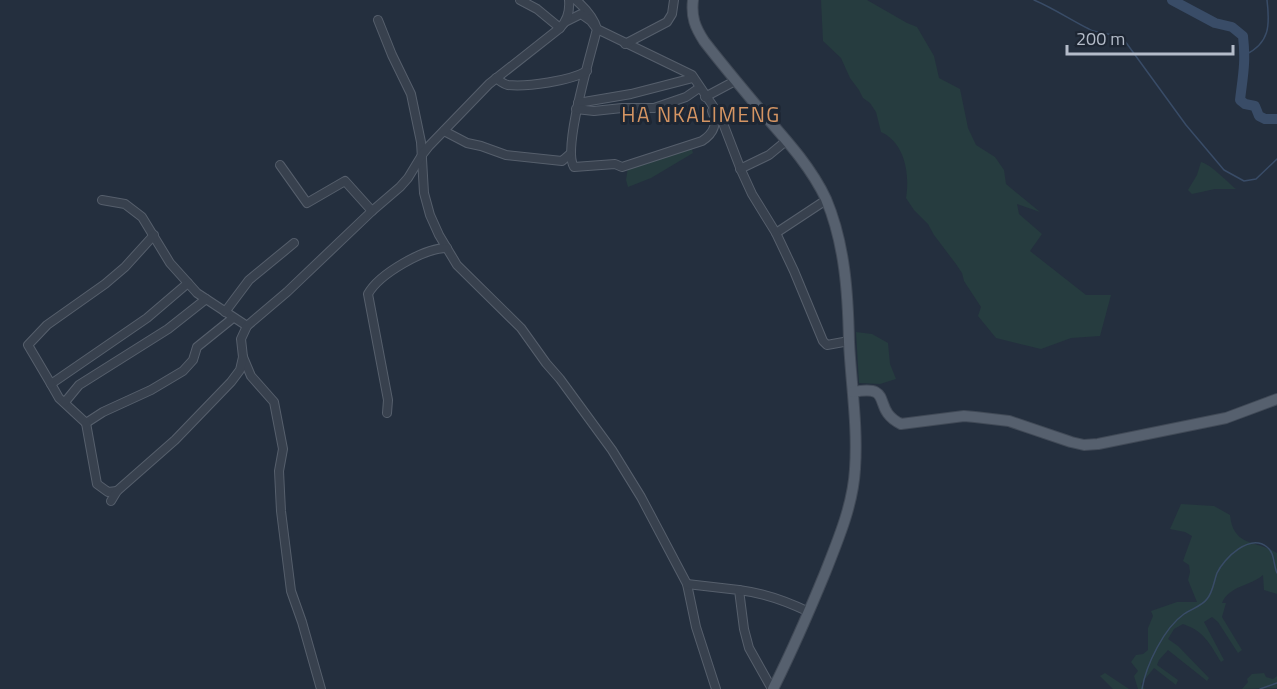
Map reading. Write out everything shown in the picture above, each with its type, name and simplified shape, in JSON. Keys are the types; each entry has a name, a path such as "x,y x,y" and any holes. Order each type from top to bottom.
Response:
{"main road":[{"path":"693,0 691,14 695,27 735,81 811,173 826,200 839,240 850,314 849,341 856,440 851,496 835,548 809,612 772,689"},
{"path":"853,392 867,389 878,392 886,413 901,424 964,416 1024,425 1055,438 1084,445 1226,418 1277,399"}],"street":[{"path":"520,0 563,25"},
{"path":"563,25 569,10 569,0"},
{"path":"576,0 590,16 597,29 577,106 570,154 574,167 605,164 622,167 702,141 710,136 716,121 706,98"},
{"path":"625,44 667,22 672,14 674,0"},
{"path":"321,689 291,591 281,511 279,471 283,449 274,402 251,376 243,357 240,339 247,326 287,292 408,178 422,155 496,78 563,25 581,14 597,29 684,70 693,78 721,118 740,169 776,233 823,341 827,345 849,341"},
{"path":"378,20 411,94 422,155 424,194 430,215 457,265 521,328 580,406 641,497 687,584 696,627 716,689"},
{"path":"496,78 505,85 531,85 587,71"},
{"path":"577,106 693,78"},
{"path":"706,98 735,81"},
{"path":"577,106 594,111 654,108 686,97 699,88"},
{"path":"444,131 467,143 506,155 562,161 570,154"},
{"path":"740,169 769,155 786,141"},
{"path":"280,165 307,203 345,181 372,211"},
{"path":"102,200 125,204 142,217 170,263 197,294 247,326"},
{"path":"776,233 826,200"},
{"path":"117,491 108,492 97,484 86,423 59,398 28,345 47,325 125,267 154,236"},
{"path":"225,312 249,280 294,243"},
{"path":"387,413 388,400 368,294 374,283 393,270 435,248 447,248"},
{"path":"51,384 94,356 120,334 147,318 188,284"},
{"path":"65,402 79,385 168,329 206,299"},
{"path":"86,423 103,412 152,390 183,371 193,360 197,346 233,318"},
{"path":"111,501 117,491 175,440 231,382 240,370 243,357"},
{"path":"687,584 767,595 809,612"},
{"path":"739,590 749,648 772,689"}],"green space":[{"path":"821,0 867,0 917,27 934,56 939,78 960,89 968,128 976,145 995,157 1004,170 1006,184 1040,212 1017,204 1019,214 1042,234 1030,251 1086,295 1111,295 1100,336 1071,338 1041,349 996,338 978,316 981,307 964,281 962,273 928,224 906,198 906,169 901,151 889,137 881,132 876,112 863,98 850,78 841,58 823,41"},
{"path":"691,146 693,153 651,178 628,187 626,180 628,167"},
{"path":"1201,162 1236,189 1215,189 1192,194 1188,190 1197,175"},
{"path":"856,332 872,334 888,343 890,364 896,379 880,384 859,383"},
{"path":"1181,504 1214,506 1230,515 1232,525 1241,538 1277,553 1277,594 1264,590 1263,575 1225,597 1222,603 1226,603 1222,617 1242,650 1238,653 1218,622 1212,617 1204,622 1224,660 1221,662 1206,639 1196,630 1183,624 1174,629 1168,639 1178,646 1209,678 1207,681 1168,650 1157,665 1178,680 1176,685 1154,668 1141,684 1145,689 1138,689 1134,676 1138,671 1131,662 1136,655 1148,650 1148,628 1153,616 1151,611 1177,602 1197,602 1188,580 1189,565 1183,561 1192,536 1170,529"},
{"path":"1105,673 1129,689 1113,689 1100,676"},
{"path":"1264,673 1266,677 1273,679 1277,676 1277,688 1242,689 1252,674"}],"waterway":[{"path":"1034,0 1092,30 1122,37 1186,125 1224,170 1244,181 1256,179 1277,159"},
{"path":"1172,0 1215,23 1232,27 1243,36 1244,61 1240,100 1245,104 1255,106 1259,116 1265,119 1277,119"},
{"path":"1245,55 1264,39 1268,25 1267,0"},
{"path":"1142,689 1152,658 1163,638 1177,620 1207,599 1220,567 1231,554 1246,545 1260,543 1271,552 1277,573"},
{"path":"1260,689 1277,683"}],"district":[{"name":"HA NKALIMENG","path":"701,114"}]}
